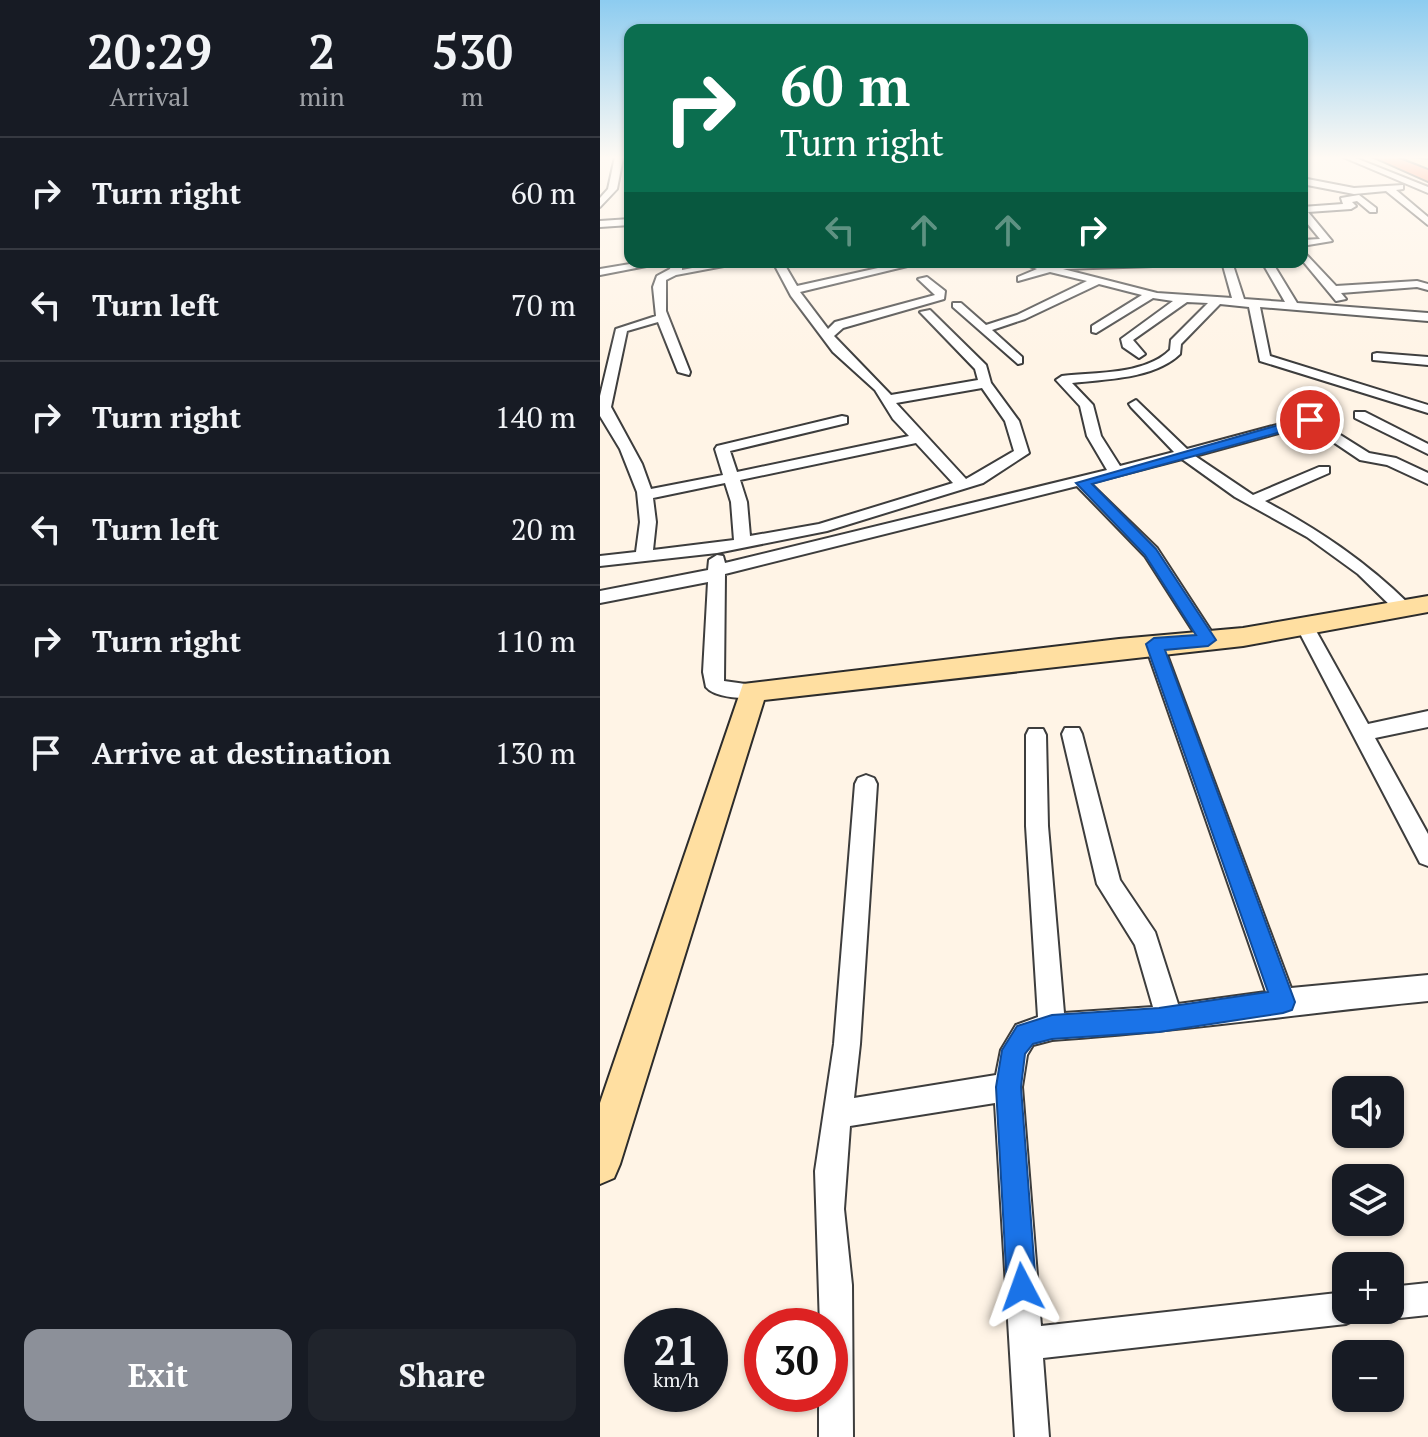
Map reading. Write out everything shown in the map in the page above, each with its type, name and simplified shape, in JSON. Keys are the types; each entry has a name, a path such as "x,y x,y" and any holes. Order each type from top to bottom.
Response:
{"street":[{"path":"1308,243 1327,241 1313,224"},
{"path":"600,259 624,256"},
{"path":"1308,260 1350,312"},
{"path":"600,272 625,268"},
{"path":"674,268 658,281 661,318 684,372"},
{"path":"677,268 681,273 708,268"},
{"path":"781,268 793,290 827,336 964,485"},
{"path":"793,290 892,268"},
{"path":"1022,279 1044,268 1095,282 1153,279"},
{"path":"1101,268 1153,279 1183,299 1428,317"},
{"path":"1229,268 1239,303"},
{"path":"1270,268 1293,307"},
{"path":"827,336 839,325 940,297 941,293 923,279"},
{"path":"1096,329 1153,279"},
{"path":"984,329 1021,317 1095,282"},
{"path":"1333,290 1427,286"},
{"path":"1139,354 1127,344 1127,339 1183,299"},
{"path":"1117,474 1094,436 1086,405 1062,380 1149,367 1169,360 1175,353 1175,343 1217,301"},
{"path":"1254,304 1264,358 1428,409"},
{"path":"957,305 1018,360"},
{"path":"600,561 717,548 821,528 964,485 1022,453 1012,421 985,383 981,368 926,312"},
{"path":"644,555 650,521 646,495 607,428 604,407 622,329 661,318"},
{"path":"1377,357 1428,361"},
{"path":"888,400 985,383"},
{"path":"1136,404 1185,455 1252,501 1297,523 1416,606"},
{"path":"1360,415 1428,450"},
{"path":"743,544 732,476 722,449 842,420"},
{"path":"600,597 716,573 1082,483 1310,420 1365,457 1391,461 1428,479"},
{"path":"646,495 921,438"},
{"path":"1252,501 1324,470"},
{"path":"1082,483 1151,552 1208,640"},
{"path":"717,548 713,672 716,687 753,691 895,678 1154,644 1208,640 1416,606"},
{"path":"1304,624 1428,856"},
{"path":"1154,644 1283,1002"},
{"path":"600,1164 753,691"},
{"path":"1361,733 1428,719"},
{"path":"1072,734 1109,884 1146,940 1169,1019"},
{"path":"1036,735 1037,826 1052,1027"},
{"path":"836,1437 836,1285 829,1209 866,784"},
{"path":"1032,1437 1008,1087 1014,1050 1025,1034 1052,1027 1169,1019 1283,1002 1428,988"},
{"path":"839,1114 1008,1087"},
{"path":"1404,1302 1428,1299"},
{"path":"1025,1344 1332,1310"}],"route":[{"path":"1022,1287 1008,1087 1014,1050 1025,1034 1052,1027 1159,1020 1283,1002 1154,644 1208,640 1151,552 1082,483 1310,420"}]}
